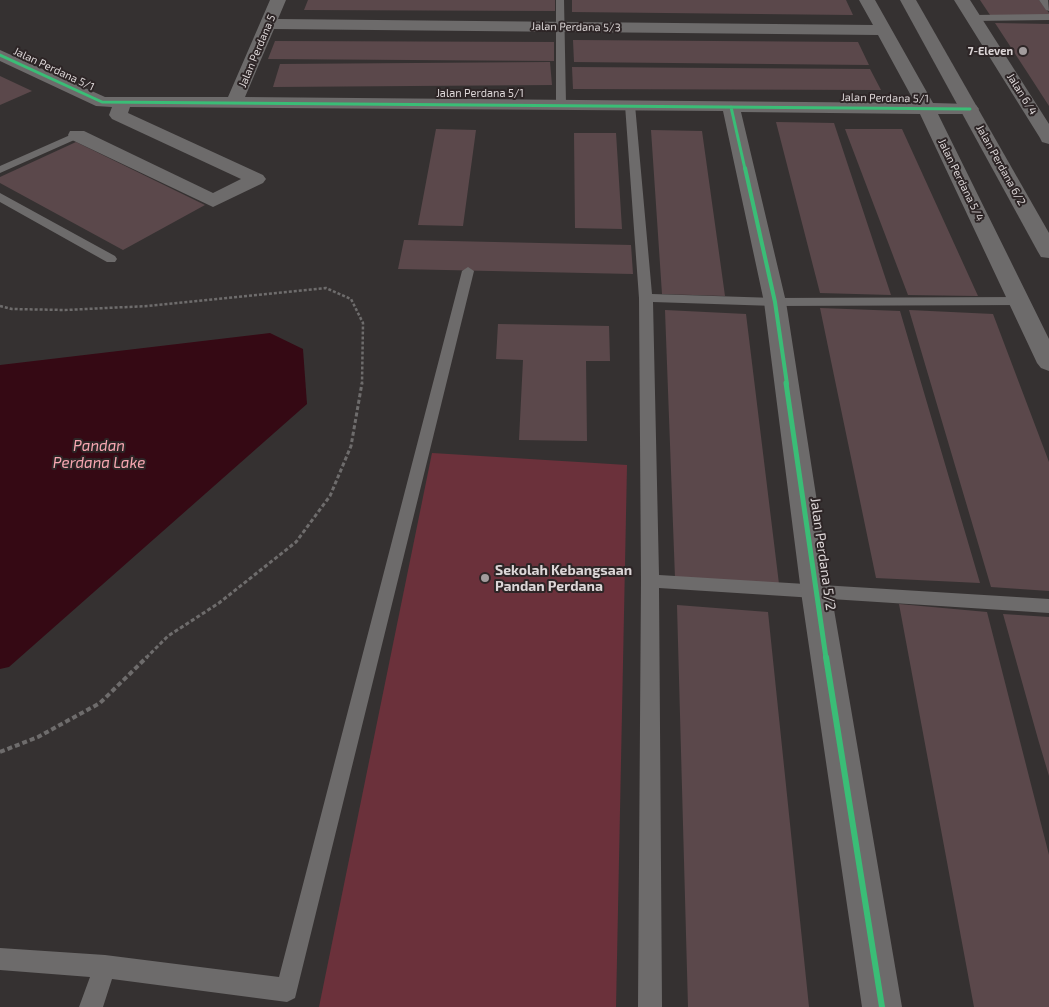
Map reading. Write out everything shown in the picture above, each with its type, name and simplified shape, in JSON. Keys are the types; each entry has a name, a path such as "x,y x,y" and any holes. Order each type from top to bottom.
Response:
{"street":[{"name":"Jalan Perdana 5","path":"235,101 278,0"},
{"name":"Jalan Perdana 5/4","path":"867,0 927,109 1049,363"},
{"name":"Jalan Perdana 6/2","path":"908,0 1049,252"},
{"name":"Jalan 6/4","path":"962,0 1049,138"},
{"name":"Jalan Perdana 5/3","path":"268,24 883,30"},
{"name":"Jalan Perdana 5/1","path":"0,55 102,102 235,101 970,109"},
{"path":"77,135 214,201 256,179 118,115 123,102"},
{"path":"131,120 145,113 151,102"},
{"name":"Jalan Perdana 5/2","path":"732,107 775,302 816,592 882,1007"}],"lane":[{"path":"560,0 561,104"},
{"path":"1043,0 1049,8"},
{"path":"974,18 1049,17"},
{"path":"630,105 646,298 650,581 650,1007"},
{"path":"0,170 77,135"},
{"path":"0,196 112,259"},
{"path":"0,960 105,967 287,990 468,271"},
{"path":"646,298 775,302 1020,302"},
{"path":"650,581 1049,606"},
{"path":"91,1007 105,967"}],"path":[{"path":"0,306 12,309 56,310 148,306 326,288 351,298 364,323 362,386 351,446 330,496 296,542 219,603 168,636 100,703 38,737 0,752"}],"shaded area":[{"path":"432,453 627,465 616,1007 319,1007"}],"water":[{"name":"Pandan Perdana Lake","path":"270,333 303,349 307,404 9,667 0,669 0,365"}],"building":[{"path":"308,0 555,0 555,11 304,10"},
{"path":"572,0 846,0 853,15 572,12"},
{"path":"980,0 1039,0 1049,13 1049,16 990,15"},
{"path":"995,23 1049,24 1049,106 1027,72"},
{"path":"573,40 858,42 869,65 574,62"},
{"path":"275,41 554,42 554,61 268,59"},
{"path":"550,62 552,85 273,87 280,64"},
{"path":"572,67 870,69 881,90 573,89"},
{"path":"0,76 32,91 0,105"},
{"path":"776,122 834,123 891,295 820,293"},
{"path":"436,129 476,130 463,226 418,225"},
{"path":"845,129 902,129 978,296 908,295"},
{"path":"651,130 702,131 725,296 662,294"},
{"path":"574,133 616,133 622,229 575,228"},
{"path":"76,142 205,205 123,250 0,183 0,177"},
{"path":"404,240 631,245 633,274 398,269"},
{"path":"820,308 900,311 980,583 876,578"},
{"path":"665,310 746,314 779,584 675,578"},
{"path":"909,310 993,314 1049,462 1049,591 991,587"},
{"path":"498,324 609,326 610,361 586,361 587,441 519,440 523,360 496,359"},
{"path":"899,604 987,612 1049,855 1049,1007 974,1007"},
{"path":"677,605 768,612 809,1007 688,1007"},
{"path":"1003,614 1049,617 1049,776 1038,739"}],"cycle path":[{"path":"0,55 102,102 561,104 970,109"},
{"path":"731,107 775,302 816,592 882,1007"}],"place":[{"name":"7-Eleven","path":"1023,51"},
{"name":"Sekolah Kebangsaan Pandan Perdana","path":"485,578"}]}
